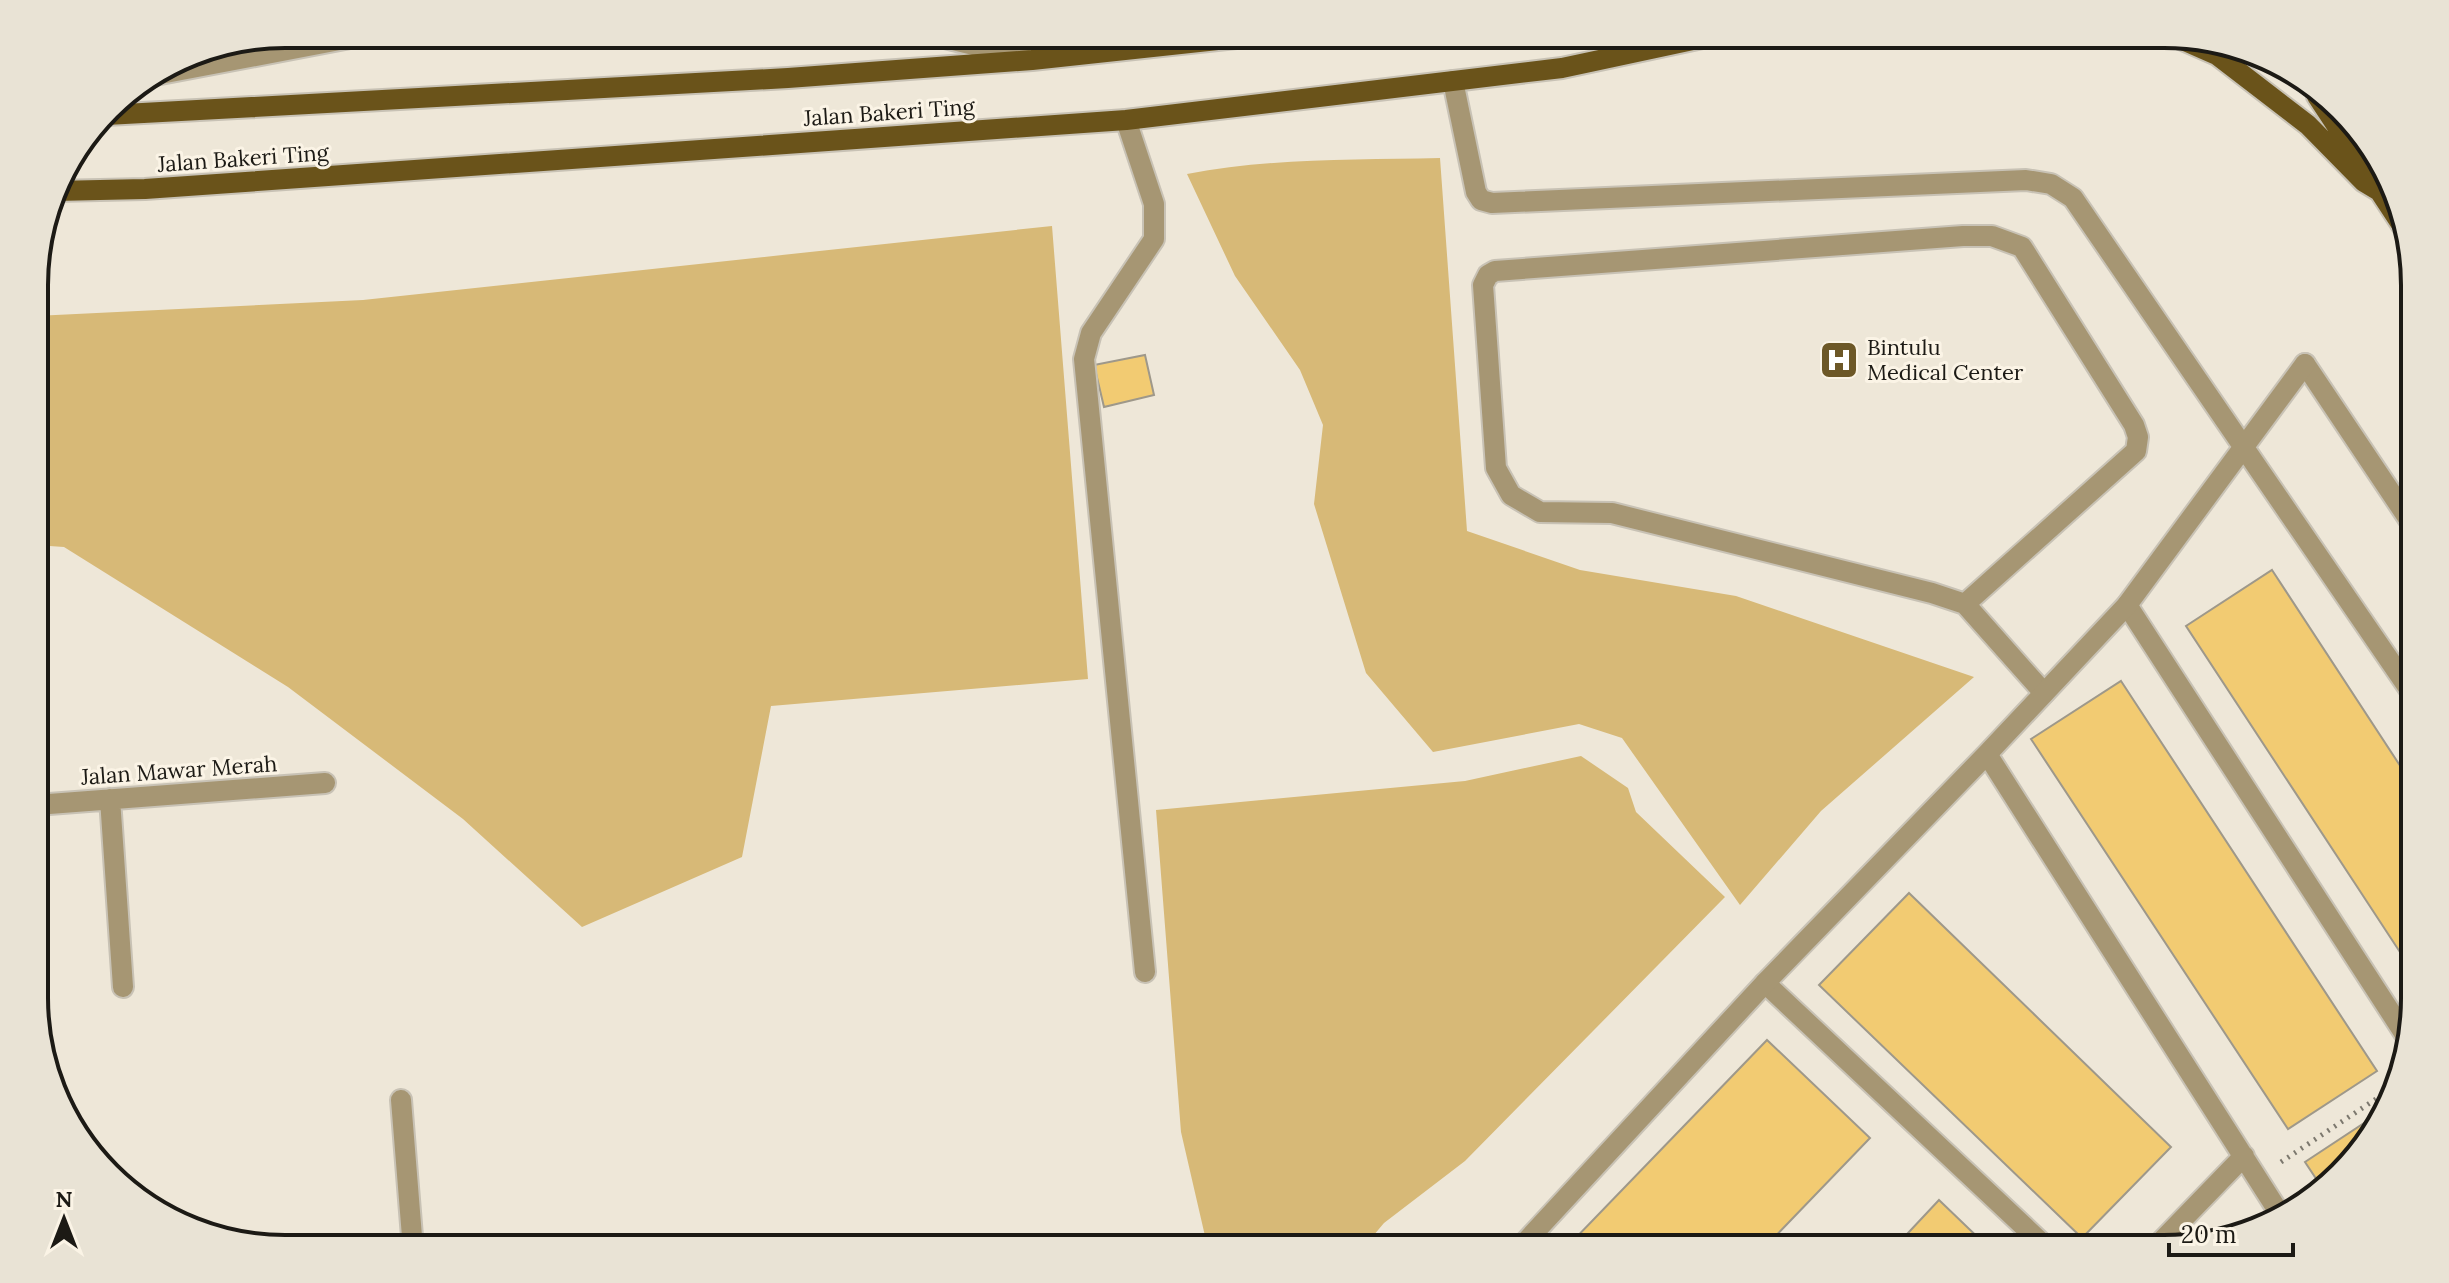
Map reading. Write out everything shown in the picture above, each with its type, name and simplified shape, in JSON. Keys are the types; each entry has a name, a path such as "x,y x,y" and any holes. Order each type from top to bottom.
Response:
{"main road":[{"name":"Jalan Bakeri Ting","path":"68,191 145,189 1126,120 1562,68 1654,48"},
{"name":"Jalan Bakeri Ting","path":"122,114 788,78 1032,60 1139,49"},
{"path":"2216,55 2308,125 2364,182 2379,191"},
{"path":"2332,119 2384,199"}],"street":[{"path":"189,69 292,49"},
{"path":"987,49 1032,60"},
{"path":"1453,81 1476,192 1481,200 1492,203 2026,180 2051,184 2073,198 2401,677"},
{"path":"1126,120 1154,204 1154,239 1091,333 1084,359 1145,972"},
{"path":"1965,604 2136,451 2138,437 2134,425 2022,247 1992,236 1963,236 1588,263 1495,271 1488,275 1483,285 1496,468 1511,495 1540,512 1612,513 1932,593 1965,604 2044,693"},
{"path":"1533,1234 1765,983 2127,605 2305,364 2401,508"},
{"path":"2127,605 2399,1026"},
{"path":"1987,754 2276,1207"},
{"name":"Jalan Mawar Merah","path":"48,804 325,783"},
{"path":"110,799 123,987"},
{"path":"1765,983 2032,1234"},
{"path":"401,1100 412,1235"},
{"path":"2169,1234 2244,1156"}],"path":[{"path":"2257,1178 2380,1097"}],"shaded area":[{"path":"1440,158 1467,531 1580,570 1736,596 1974,677 1821,811 1740,905 1622,738 1579,724 1433,752 1366,673 1314,504 1323,425 1300,370 1235,276 1187,174 1281,162"},
{"path":"1052,226 1088,679 771,706 742,857 582,927 463,819 288,687 64,547 49,546 49,315 363,300"},
{"path":"1581,756 1628,788 1636,812 1725,897 1465,1161 1384,1223 1374,1234 1205,1235 1181,1132 1156,810 1465,781"}],"building":[{"path":"1145,355 1154,395 1104,407 1094,365"},
{"path":"2272,570 2401,767 2401,954 2186,626"},
{"path":"2121,681 2377,1071 2288,1129 2031,739"},
{"path":"1909,893 2171,1147 2086,1234 2078,1234 1819,985"},
{"path":"1767,1040 1870,1138 1777,1234 1579,1234"},
{"path":"2365,1122 2342,1154 2316,1179 2305,1162"},
{"path":"1939,1200 1975,1234 1907,1234"}],"place":[{"name":"Bintulu Medical Center","path":"1839,360"}]}
